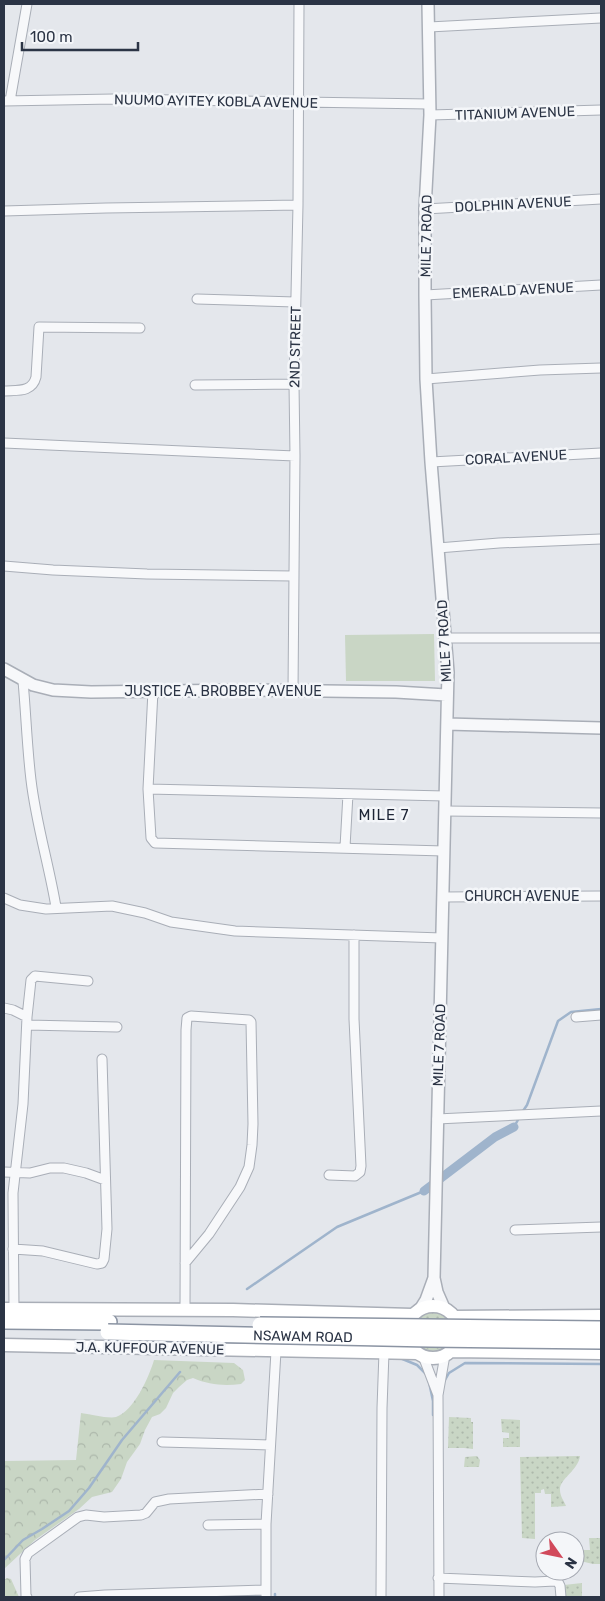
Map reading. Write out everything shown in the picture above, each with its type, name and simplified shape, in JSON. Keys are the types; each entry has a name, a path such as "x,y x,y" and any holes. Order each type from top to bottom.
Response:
{"highway":[{"name":"NSAWAM ROAD","path":"4,1321 108,1327 430,1339 601,1341"},
{"name":"NSAWAM ROAD","path":"4,1331 108,1327 601,1329"}],"main road":[{"path":"9,1309 417,1311 432,1305 444,1308 454,1317 459,1328 457,1340 448,1353"},
{"path":"417,1311 406,1328 408,1342 420,1355 436,1358 448,1353 601,1354"},
{"path":"454,1317 601,1316"},
{"name":"J.A. KUFFOUR AVENUE","path":"4,1345 384,1352 420,1355"}],"street":[{"path":"7,101 27,4"},
{"name":"2ND STREET","path":"293,691 294,384 298,205 299,4"},
{"name":"MILE 7 ROAD","path":"428,4 429,110 424,295 426,379 448,672 434,1278"},
{"path":"429,27 601,18"},
{"name":"NUUMO AYITEY KOBLA AVENUE","path":"7,101 113,99 298,102 429,110"},
{"name":"TITANIUM AVENUE","path":"429,110 601,110"},
{"name":"DOLPHIN AVENUE","path":"426,209 601,199"},
{"path":"4,211 298,205"},
{"name":"EMERALD AVENUE","path":"424,295 601,285"},
{"path":"197,299 295,302"},
{"path":"4,391 25,390 35,384 40,327 140,328"},
{"path":"426,379 540,370 601,368"},
{"path":"195,384 294,384"},
{"path":"4,444 295,456"},
{"name":"CORAL AVENUE","path":"431,462 601,453"},
{"path":"438,548 601,539"},
{"path":"4,566 147,574 293,576"},
{"path":"444,638 601,638"},
{"name":"JUSTICE A. BROBBEY AVENUE","path":"4,670 24,681 47,689 91,692 293,691 446,694"},
{"path":"24,681 31,781 41,841 51,878 56,908"},
{"path":"153,691 148,789 151,838 155,843 444,851"},
{"path":"447,724 601,728"},
{"path":"148,789 445,796"},
{"path":"345,847 348,794"},
{"path":"445,812 601,813"},
{"name":"CHURCH AVENUE","path":"444,897 601,896"},
{"path":"4,898 20,905 46,909 112,906 145,913 171,922 235,931 442,938"},
{"path":"329,1175 355,1176 360,1172 361,1166 354,1019 354,935"},
{"path":"9,1309 13,1249 13,1193 23,1104 29,987 32,978 35,976 88,981"},
{"path":"4,1008 13,1010 27,1021 117,1027"},
{"path":"576,1017 601,1015"},
{"path":"185,1310 186,1030 188,1018 191,1016 249,1020 251,1022 253,1085 252,1145 249,1166 240,1187 209,1234 186,1263"},
{"path":"13,1249 37,1250 97,1264 102,1263 106,1254 107,1237 102,1059"},
{"path":"437,1120 514,1114 601,1111"},
{"path":"4,1172 30,1173 50,1168 64,1168 105,1180"},
{"path":"515,1230 601,1227"},
{"path":"434,1278 444,1308"},
{"path":"417,1311 426,1300 434,1278"},
{"path":"79,1597 266,1594 266,1524 276,1350"},
{"path":"381,1597 384,1352"},
{"path":"439,1597 438,1395 448,1353"},
{"path":"420,1355 438,1395"},
{"path":"162,1442 270,1446"},
{"path":"27,1597 25,1559 28,1552 78,1517 86,1515 104,1518 141,1515 146,1513 155,1502 170,1499 268,1494"},
{"path":"208,1525 266,1524"},
{"path":"438,1578 555,1582 559,1583 561,1597"}],"green space":[{"path":"434,634 435,681 346,681 345,635"},
{"path":"430,1311 444,1314 449,1318 449,1344 440,1350 431,1352 422,1349 414,1342 415,1322 419,1316"},
{"path":"154,1360 234,1363 243,1370 245,1380 241,1384 229,1385 211,1384 193,1378 187,1380 173,1393 166,1408 160,1414 152,1417 140,1444 127,1462 121,1479 112,1492 92,1497 79,1509 35,1540 4,1569 4,1461 76,1460 81,1413 104,1417 116,1417 123,1414 140,1393"},
{"path":"449,1417 471,1418 471,1422 473,1422 473,1449 448,1448"},
{"path":"501,1419 520,1420 520,1447 503,1447 503,1438 509,1438 509,1433 502,1432"},
{"path":"477,1456 480,1460 479,1467 464,1467 465,1457"},
{"path":"580,1456 576,1466 560,1486 566,1506 551,1507 551,1494 545,1494 544,1489 541,1490 541,1493 535,1493 535,1539 522,1538 520,1457"},
{"path":"589,1538 601,1538 601,1564 585,1562 585,1550 590,1550"},
{"path":"7,1578 11,1579 19,1597 4,1597 4,1580"},
{"path":"582,1583 582,1597 564,1597 564,1585"}],"waterway":[{"path":"523,1111 527,1105 558,1021 571,1012 601,1009"},
{"path":"514,1127 519,1118"},
{"path":"424,1191 495,1137 514,1127"},
{"path":"247,1289 337,1227 424,1191"},
{"path":"400,1358 417,1365 426,1374"},
{"path":"445,1380 449,1373 465,1363 601,1364"},
{"path":"4,1560 23,1540 69,1511 89,1488 122,1440 180,1372"},
{"path":"429,1382 433,1401 433,1415"},
{"path":"231,1597 259,1596"}],"district":[{"name":"MILE 7","path":"384,815"}]}
